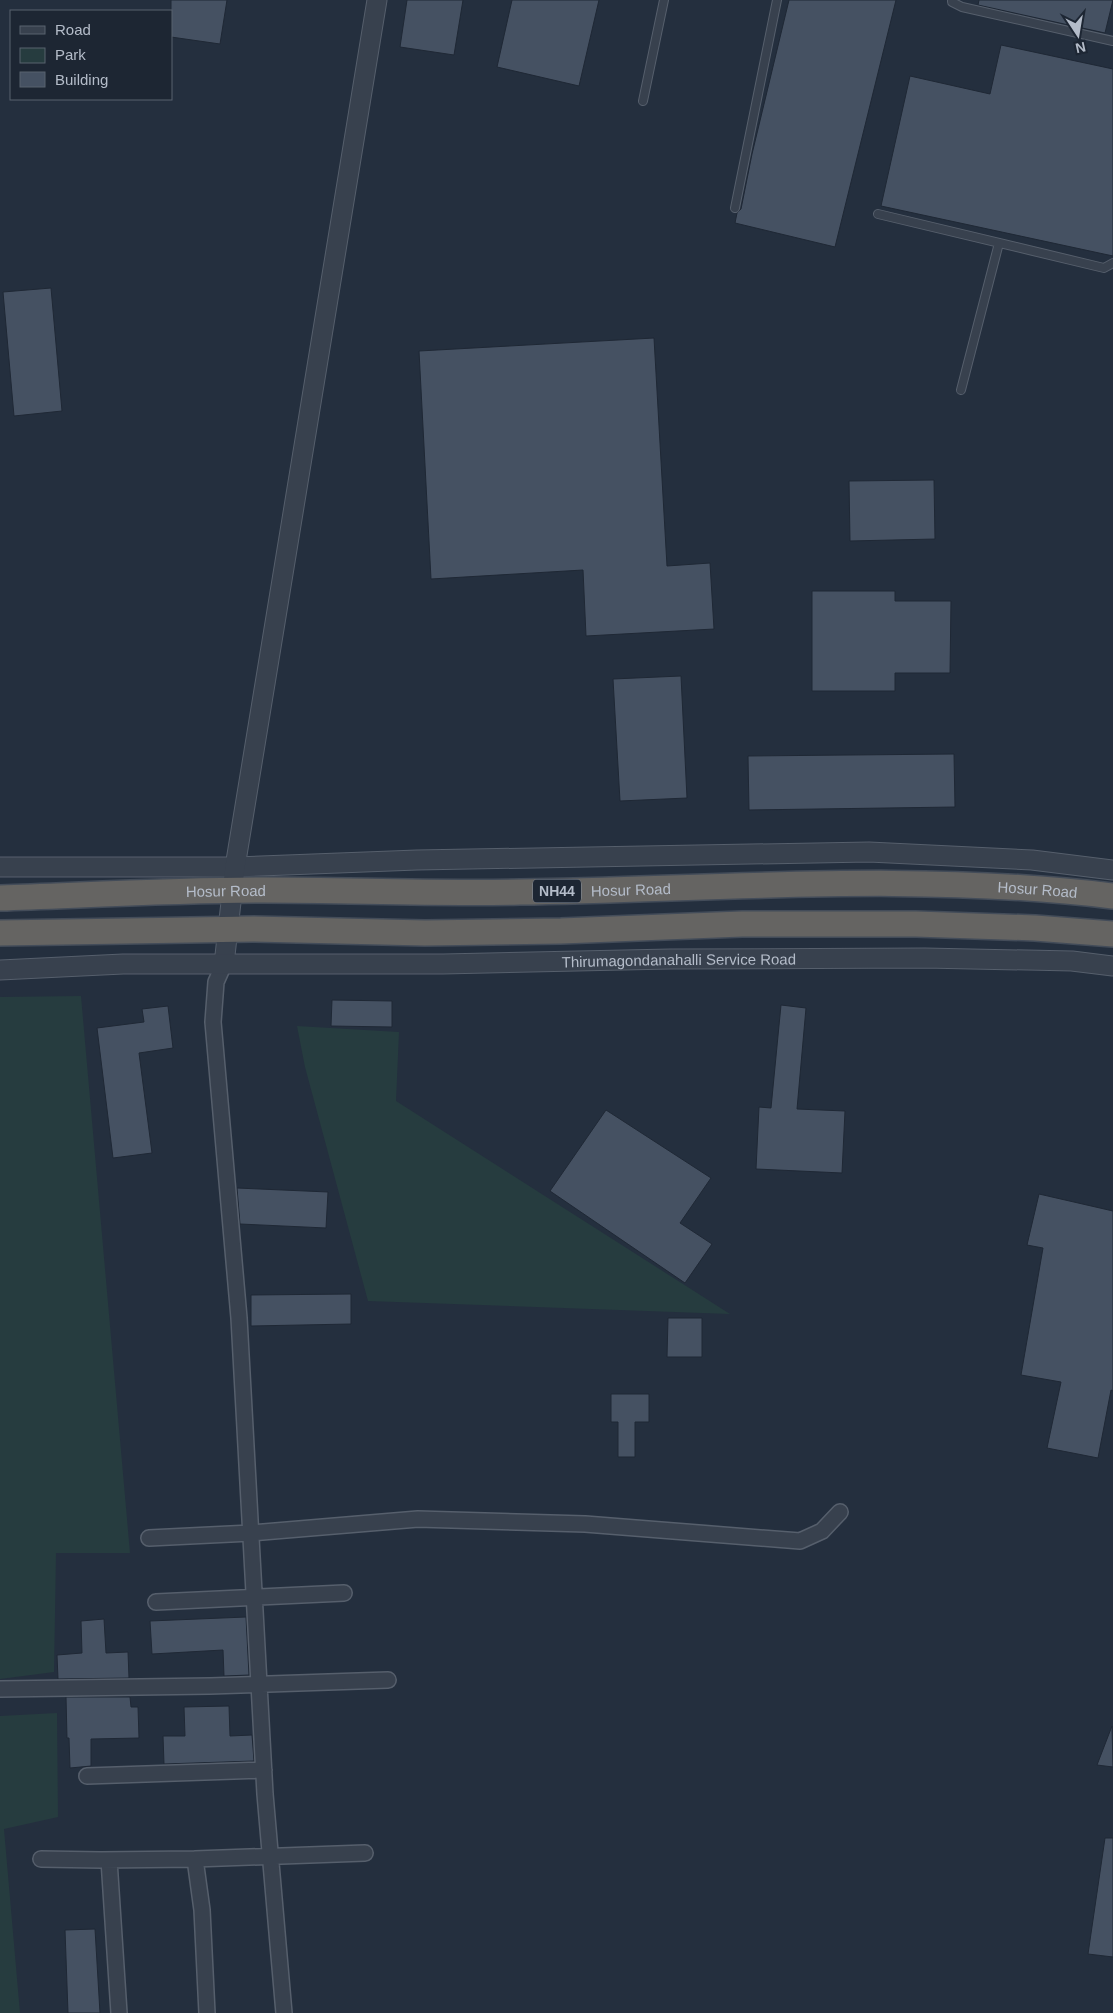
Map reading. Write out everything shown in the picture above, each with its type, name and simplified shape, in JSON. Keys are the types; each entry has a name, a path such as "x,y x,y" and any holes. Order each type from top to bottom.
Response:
{"highway":[{"name":"Hosur Road","path":"0,898 233,879 519,892 789,884 876,884 979,886 1113,896"},
{"path":"0,933 228,929 425,933 561,931 742,924 906,924 1035,928 1113,934"}],"street":[{"path":"284,2013 264,1770 239,1318 213,1022 216,982 224,964 233,879 378,0"},
{"path":"0,867 233,879 427,860 869,852 1032,860 1113,870"},
{"name":"Thirumagondanahalli Service Road","path":"0,970 122,964 443,964 670,959 925,958 1072,961 1113,966"},
{"path":"149,1538 418,1519 585,1524 800,1541 822,1531 840,1512"},
{"path":"156,1602 344,1593"},
{"path":"0,1689 259,1685 388,1680"},
{"path":"87,1776 264,1770"},
{"path":"41,1859 109,1860 365,1852"},
{"path":"195,1858 202,1910 207,2013"},
{"path":"109,1860 119,2013"}],"lane":[{"path":"643,101 664,0"},
{"path":"735,208 777,0"},
{"path":"952,0 952,2 962,7 1113,41"},
{"path":"878,214 1104,268 1113,263"},
{"path":"961,390 999,243"}],"green space":[{"path":"81,996 130,1553 56,1553 54,1672 0,1679 0,997"},
{"path":"297,1026 399,1032 396,1101 730,1314 368,1301 305,1067"},
{"path":"57,1713 58,1817 4,1829 20,2013 0,2013 0,1716"}],"building":[{"path":"171,0 227,0 220,44 172,37"},
{"path":"407,0 463,0 454,55 400,47"},
{"path":"512,0 599,0 579,86 497,67"},
{"path":"789,0 896,0 835,247 735,223 737,213 741,209 752,154"},
{"path":"979,0 1113,0 1105,33 978,5"},
{"path":"1001,45 1113,69 1113,256 881,206 910,76 990,94"},
{"path":"51,288 62,411 14,416 3,292"},
{"path":"654,338 667,566 710,563 714,629 586,636 583,570 431,579 419,351"},
{"path":"934,480 935,539 850,541 849,481"},
{"path":"812,591 895,591 895,601 951,601 950,673 895,673 895,691 812,691"},
{"path":"681,676 687,798 620,801 613,679"},
{"path":"954,754 955,807 749,810 748,756"},
{"path":"332,1000 392,1001 392,1027 331,1026"},
{"path":"781,1005 806,1008 797,1109 845,1111 842,1173 756,1169 759,1107 771,1108"},
{"path":"168,1006 173,1048 139,1053 152,1153 113,1158 97,1028 144,1022 142,1009"},
{"path":"606,1110 711,1178 680,1223 712,1244 685,1283 550,1191"},
{"path":"237,1188 328,1192 326,1228 240,1224"},
{"path":"1039,1194 1113,1211 1113,1391 1111,1390 1098,1458 1047,1448 1061,1382 1021,1375 1043,1248 1027,1245"},
{"path":"351,1294 351,1324 251,1326 251,1295"},
{"path":"668,1318 702,1318 702,1357 667,1357"},
{"path":"611,1394 649,1394 649,1422 635,1422 635,1457 618,1457 618,1422 611,1422"},
{"path":"246,1617 249,1675 224,1676 223,1650 152,1654 150,1621"},
{"path":"104,1619 106,1653 128,1652 129,1678 58,1679 57,1655 82,1653 81,1621"},
{"path":"66,1697 130,1697 131,1707 138,1707 139,1738 91,1739 91,1766 70,1768"},
{"path":"229,1706 230,1736 252,1735 254,1761 164,1764 163,1736 185,1736 184,1707"},
{"path":"1112,1726 1113,1767 1097,1765"},
{"path":"1105,1838 1113,1838 1113,1957 1088,1954"},
{"path":"95,1929 100,2013 68,2013 65,1930"}]}
